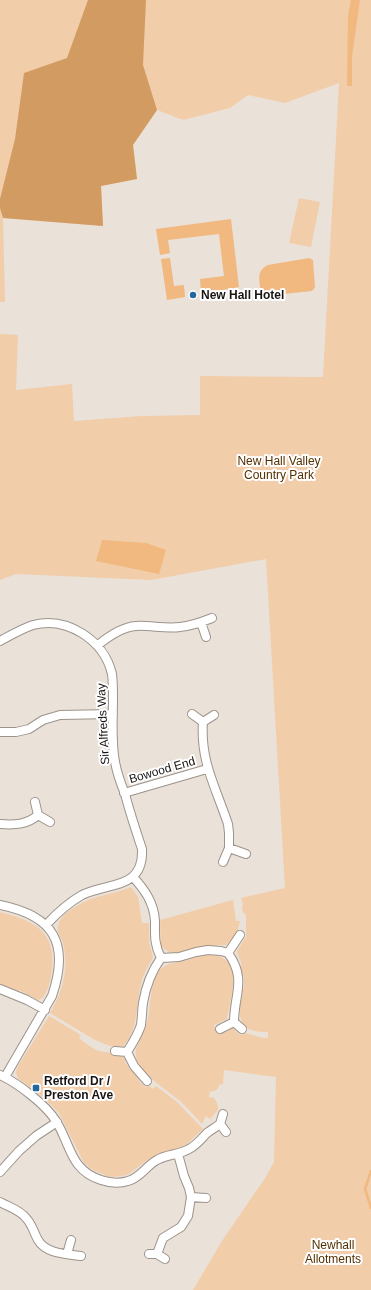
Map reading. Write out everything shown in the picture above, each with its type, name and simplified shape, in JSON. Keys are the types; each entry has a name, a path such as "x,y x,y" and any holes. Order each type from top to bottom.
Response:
{"street":[{"path":"98,645 127,628 137,626 163,628 181,627 212,618"},
{"path":"200,622 206,637"},
{"name":"Sir Alfreds Way","path":"0,641 28,627 40,624 59,624 71,628 86,636 98,645 104,654 109,664 112,676 115,763 142,849 143,860 139,870 133,877"},
{"path":"0,732 16,732 28,729 43,720 60,715 113,714"},
{"path":"192,714 203,722 214,715"},
{"name":"Bowood End","path":"203,722 202,734 207,769 228,824 229,848 223,862"},
{"name":"Bowood End","path":"124,793 207,769"},
{"path":"35,802 38,815 50,822"},
{"path":"0,824 22,824 32,820 38,815"},
{"path":"229,848 246,854"},
{"path":"46,925 60,910 83,895 104,887 121,884 133,877 145,891 152,906 155,920 154,939 161,958"},
{"path":"0,905 34,916 46,925 55,940 59,958 57,981 52,996 45,1010 2,1076 20,1087 49,1111 57,1122 77,1165 84,1172 109,1183 130,1181 158,1160 178,1154 199,1142 208,1132 220,1124 223,1114"},
{"path":"228,953 240,935"},
{"path":"161,958 179,957 208,950 228,953 237,966 239,982 238,995 234,1008 234,1022 242,1029"},
{"path":"127,1052 138,1034 141,1024 143,1004 148,981 152,971 161,958"},
{"path":"0,989 27,1000 45,1010"},
{"path":"220,1029 234,1022"},
{"path":"115,1051 127,1052"},
{"path":"127,1052 134,1066 147,1081"},
{"path":"0,1172 36,1136 57,1122"},
{"path":"220,1124 226,1132"},
{"path":"166,1259 153,1254 163,1238 181,1227 184,1223 188,1216 191,1197 178,1154"},
{"path":"191,1197 206,1198"},
{"path":"0,1202 22,1214 26,1218 39,1242 46,1248 54,1252 81,1256"},
{"path":"67,1254 71,1240"}],"green space":[{"name":"New Hall Valley Country Park","path":"0,0 371,0 371,1290 193,1290 222,1241 264,1180 274,1162 276,1077 224,1070 223,1084 219,1085 216,1090 210,1091 209,1097 214,1098 218,1105 218,1110 210,1119 206,1116 202,1124 183,1104 149,1077 140,1066 136,1056 137,1047 145,1030 148,1019 153,984 159,971 169,964 205,955 219,956 227,961 231,968 233,977 233,987 227,1019 214,1025 218,1033 224,1030 224,1032 229,1031 229,1028 235,1028 235,1031 241,1035 246,1033 268,1038 268,1032 252,1030 243,1025 240,1022 242,1022 240,1012 237,1012 243,993 241,993 242,988 244,988 244,976 242,975 240,966 242,965 237,951 246,937 246,915 243,912 241,898 285,888 266,559 151,580 16,574 0,580 0,334 18,335 16,390 72,384 74,421 142,416 200,415 200,376 323,377 339,83 285,103 248,95 230,108 183,120 157,110 133,145 137,179 101,186 103,226 3,218 5,302 0,302"},
{"path":"299,198 320,202 311,247 289,243"},
{"path":"131,887 138,897 142,923 149,923 149,942 153,957 142,980 132,1032 123,1046 110,1046 95,1040 50,1013 58,997 64,980 65,971 65,952 63,943 58,933 58,928 61,918 78,905 88,900"},
{"path":"233,900 236,921 240,921 236,937 230,944 229,942 226,945 218,945 178,953 171,953 161,946 160,920"},
{"path":"0,912 32,923 46,936 50,944 52,955 51,976 47,991 43,998 38,1000 19,990 17,992 0,986"},
{"path":"49,1016 81,1035 79,1038 93,1048 123,1057 126,1060 125,1062 130,1070 132,1068 140,1077 138,1080 145,1087 148,1085 153,1089 156,1086 177,1102 203,1129 187,1144 178,1149 159,1153 129,1174 110,1177 93,1170 84,1163 59,1113 43,1097 18,1078 16,1073 17,1068"}],"shaded area":[{"path":"88,0 146,0 143,65 157,110 133,145 137,179 101,186 103,226 3,218 0,208 0,199 15,139 24,73 67,58"},
{"path":"351,0 360,0 352,56 352,86 347,86 348,16"},
{"path":"231,219 239,287 201,294 200,279 224,276 219,234 168,240 170,253 160,255 156,229"},
{"path":"170,258 174,286 184,285 185,297 167,300 161,259"},
{"path":"309,258 313,260 315,287 312,291 264,296 261,294 259,277 261,270 264,267"},
{"path":"102,540 146,543 166,550 159,574 96,561"}],"waterway":[{"path":"371,1171 365,1189 371,1208"}],"place":[{"name":"New Hall Hotel","path":"193,295"},
{"name":"Retford Dr / Preston Ave","path":"36,1088"}],"park label":[{"name":"Newhall Allotments","path":"333,1252"}]}
